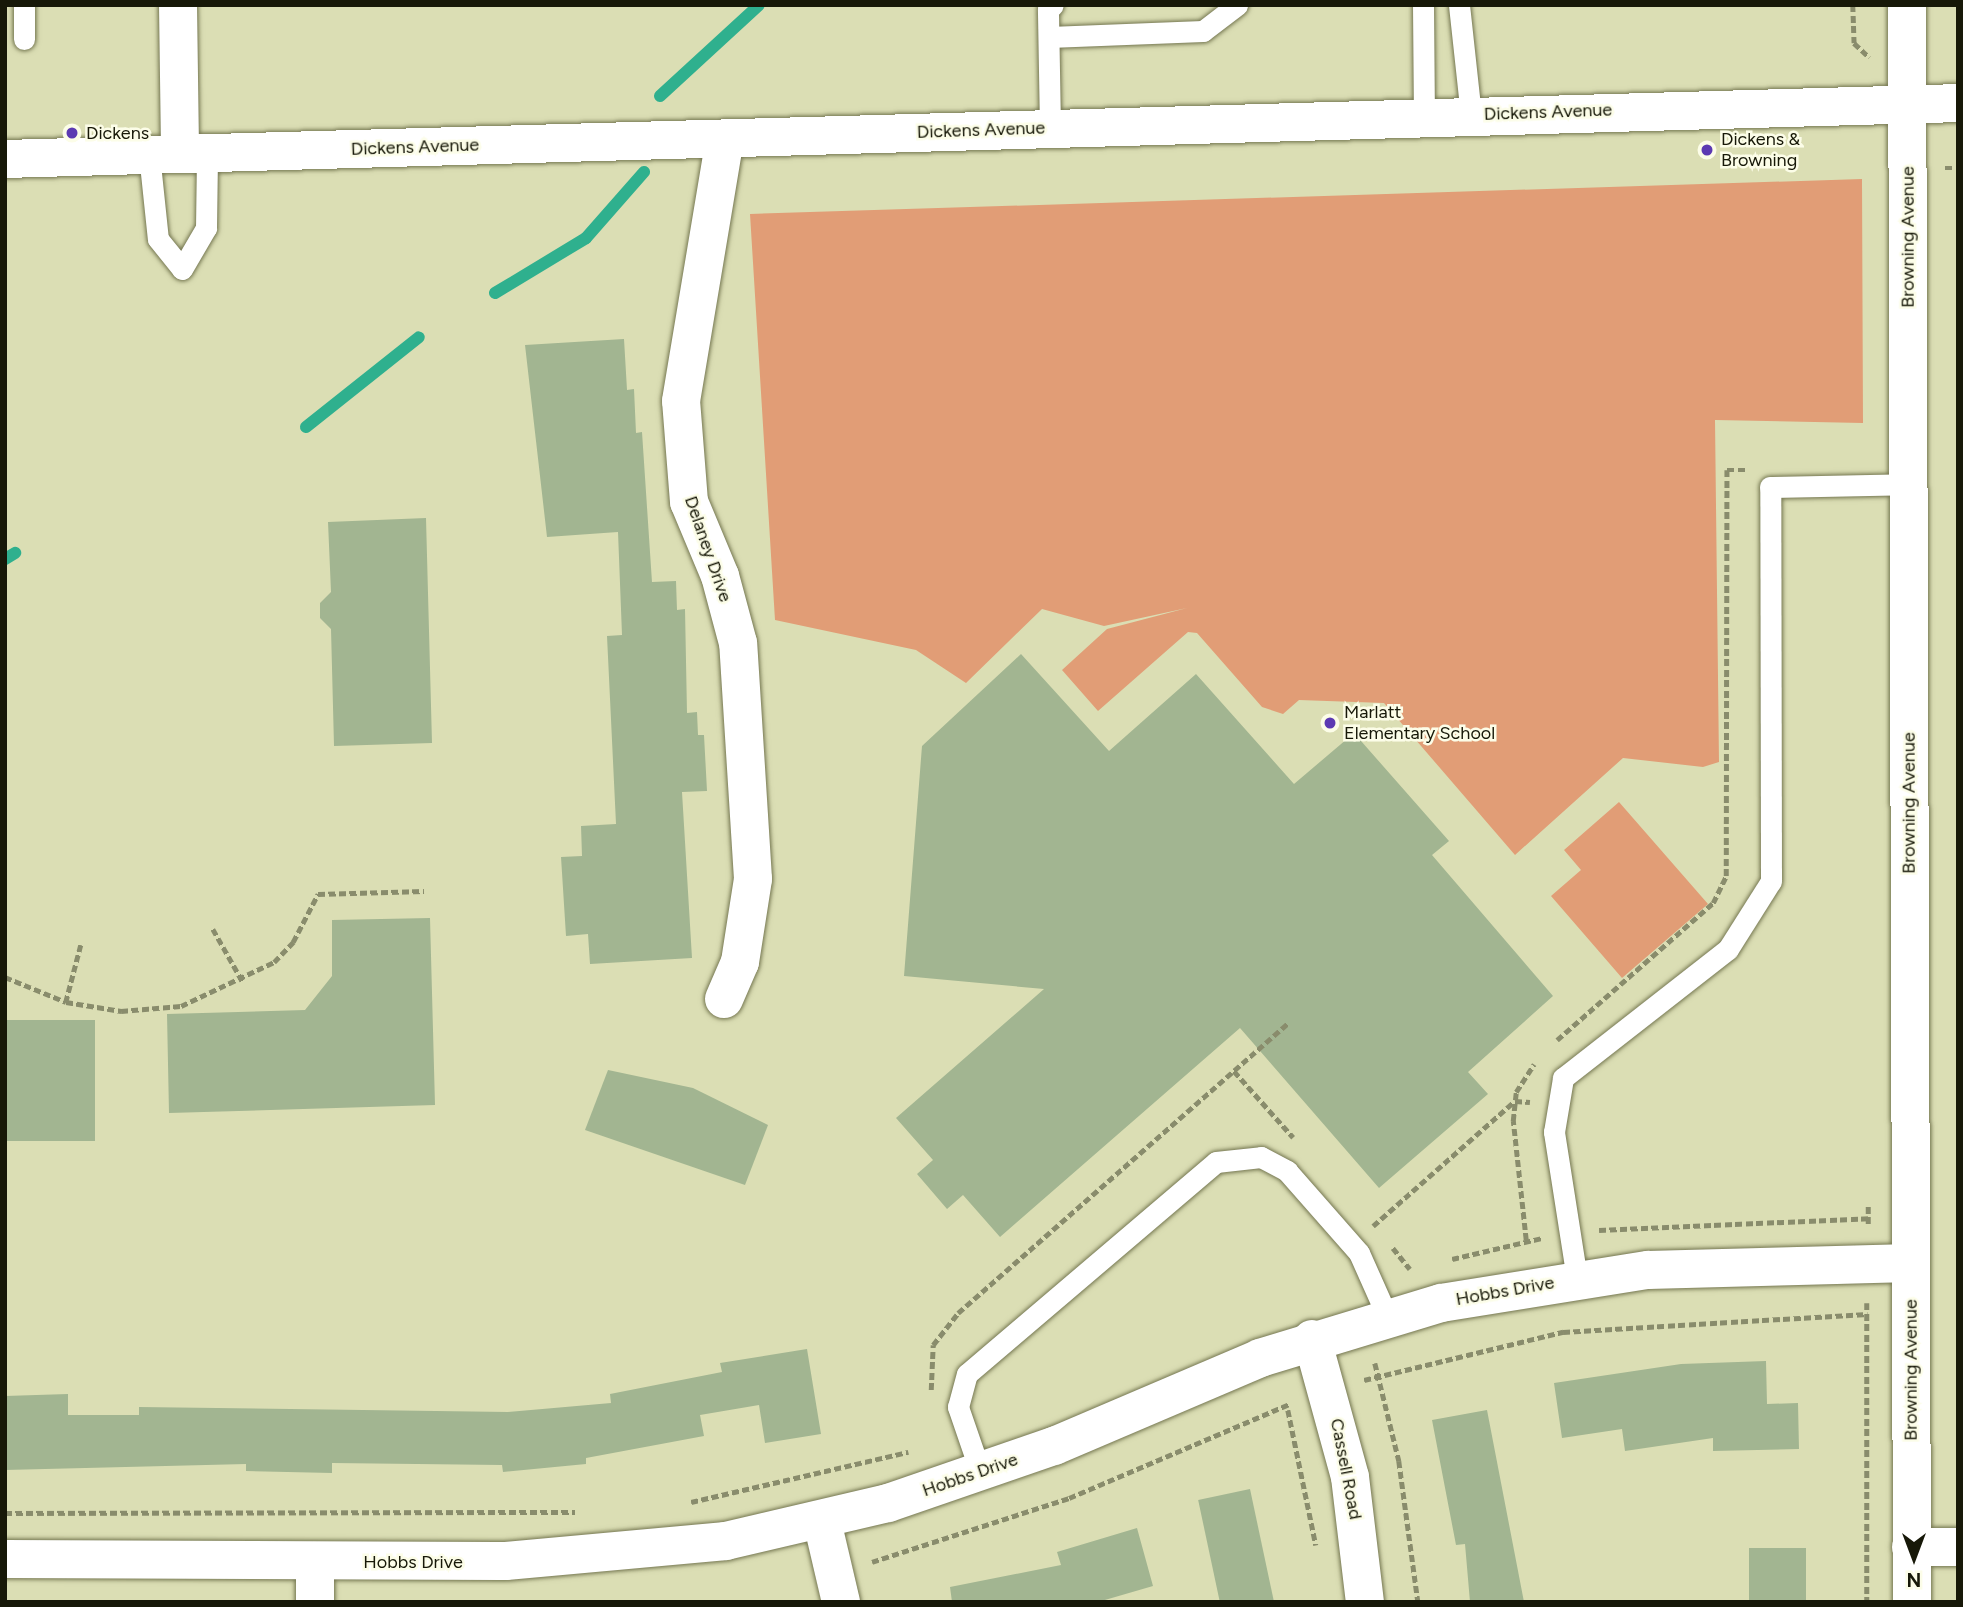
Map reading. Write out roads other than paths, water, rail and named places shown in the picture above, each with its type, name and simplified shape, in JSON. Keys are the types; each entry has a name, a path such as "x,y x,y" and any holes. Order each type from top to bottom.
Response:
{"street":[{"path":"178,5 179,153"},
{"name":"Browning Avenue","path":"1907,5 1891,103 1908,484 1912,1602"},
{"name":"Dickens Avenue","path":"5,159 1958,103"},
{"name":"Delaney Drive","path":"724,999 740,962 754,879 740,670 720,576 689,502 681,401 725,139"},
{"name":"Hobbs Drive","path":"5,1559 316,1562 615,1556 822,1521 980,1471 1312,1339 1387,1316 1577,1279 1722,1264 1911,1263"},
{"name":"Cassell Road","path":"1312,1339 1329,1390 1359,1531 1365,1602"},
{"path":"822,1521 838,1588"},
{"path":"1911,1547 1958,1547"},
{"path":"315,1602 316,1562"}],"lane":[{"path":"24,5 24,39"},
{"path":"1050,128 1048,37 1053,5"},
{"path":"1048,37 1203,31 1237,5"},
{"path":"1423,5 1424,117"},
{"path":"1459,5 1471,115"},
{"path":"1577,1279 1555,1132 1563,1078 1728,949 1772,881 1770,487 1908,484"},
{"path":"980,1471 958,1407 967,1374 1216,1161 1261,1157 1287,1171 1359,1253 1387,1316"}],"waterway":[{"path":"660,96 759,5"},
{"path":"495,293 586,238 644,172"},
{"path":"306,427 419,337"},
{"path":"5,559 15,553"}],"place":[{"name":"Dickens","path":"72,133"},
{"name":"Dickens & Browning","path":"1707,150"},
{"name":"Marlatt Elementary School","path":"1330,723"}]}
